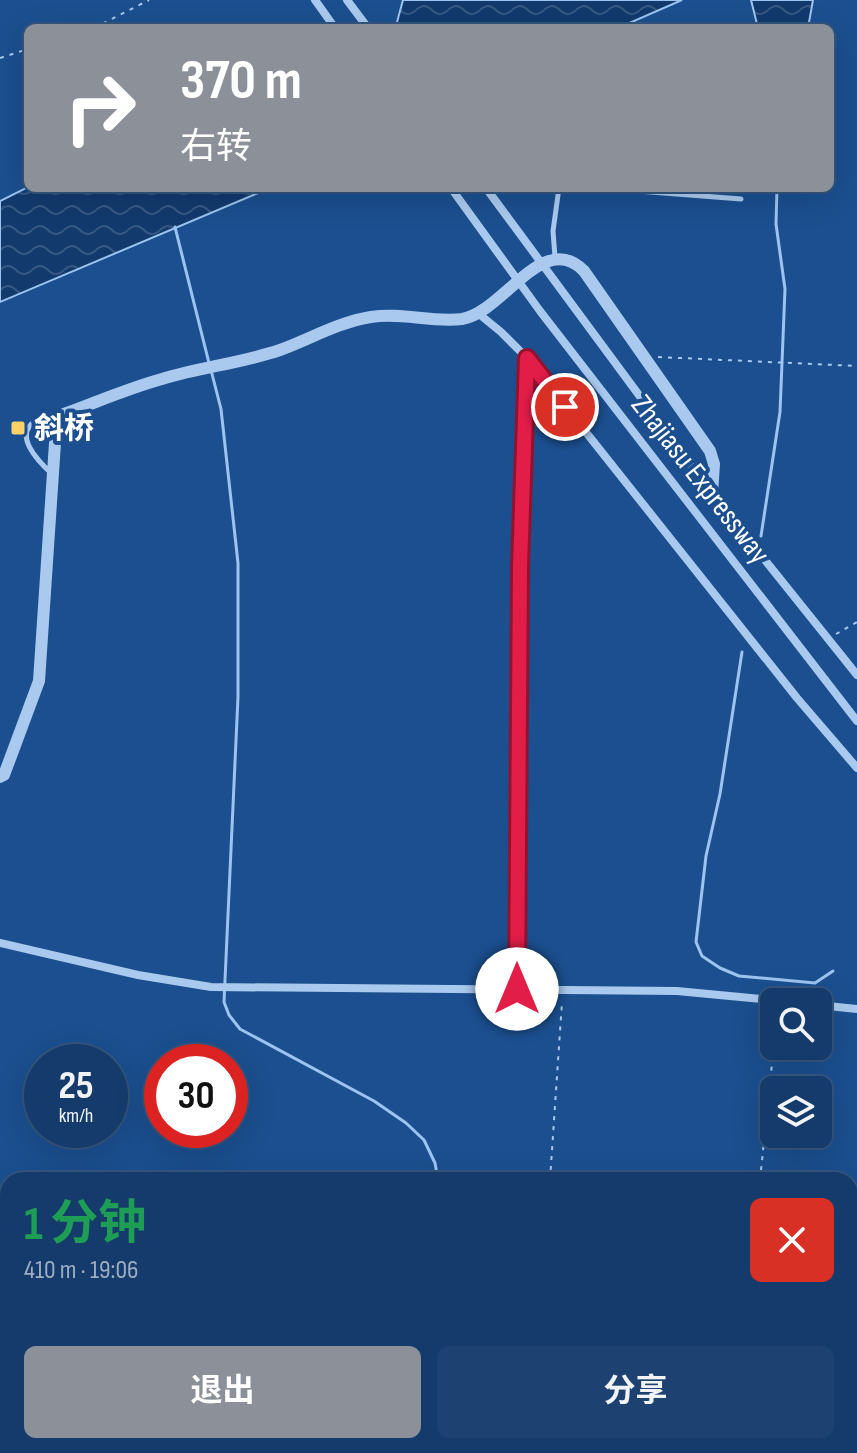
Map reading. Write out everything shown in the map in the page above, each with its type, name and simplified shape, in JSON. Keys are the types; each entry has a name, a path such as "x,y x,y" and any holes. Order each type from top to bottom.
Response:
{"street":[{"path":"315,0 332,24"},
{"path":"347,0 365,24"},
{"name":"Zhajiasu Expressway","path":"454,192 540,311 857,721"},
{"name":"Zhajiasu Expressway","path":"489,192 712,494 857,675"},
{"path":"0,777 4,775 39,681 55,443 64,414 161,379 278,350 374,317 450,320 479,314 533,269 556,258 567,258 584,271 710,451 714,464 712,494"},
{"path":"479,314 527,358 797,698 857,768"},
{"path":"517,989 520,567 527,358"},
{"path":"0,943 138,975 211,987 677,991 760,999"},
{"path":"832,1006 857,1009"}],"lane":[{"path":"556,258 553,231 558,192"},
{"path":"651,192 741,199"},
{"path":"53,475 38,462 26,443 28,430 37,420 64,414"}],"path":[{"path":"102,24 149,0"},
{"path":"0,58 24,50"},
{"path":"645,356 857,366"},
{"path":"829,639 857,622"},
{"path":"551,1172 563,989"},
{"path":"761,1172 772,1060"}],"water":[{"path":"403,0 682,0 627,24 397,24"},
{"path":"751,0 813,0 809,24 757,24"},
{"path":"24,189 24,192 261,192 0,302 0,201"}],"waterway":[{"path":"761,536 780,412 785,289 776,224 777,192"},
{"path":"175,227 209,363"},
{"path":"211,370 221,409 238,563 238,697 224,1002 240,1029 374,1101 406,1123 424,1140 437,1172"},
{"path":"742,652 720,794 706,856 696,942 702,956 739,976 815,983 833,971"}],"place":[{"name":"斜桥","path":"18,428"}],"route":[{"path":"517,989 520,567 527,358 565,407"}]}
